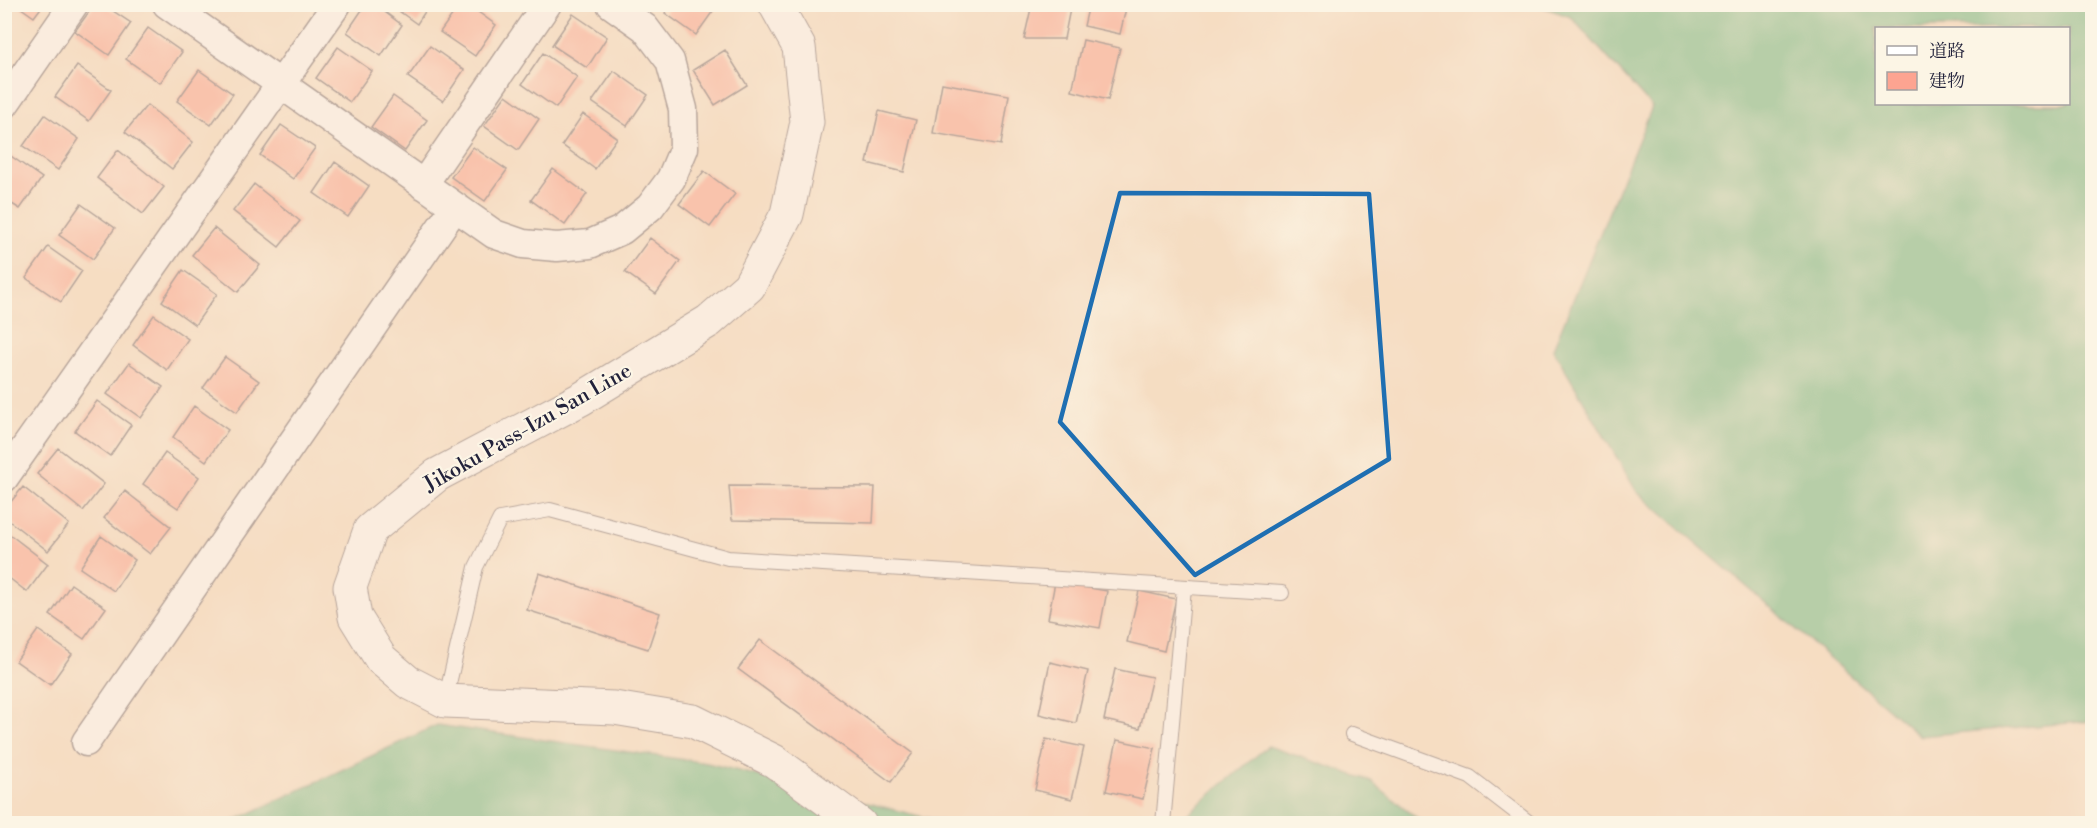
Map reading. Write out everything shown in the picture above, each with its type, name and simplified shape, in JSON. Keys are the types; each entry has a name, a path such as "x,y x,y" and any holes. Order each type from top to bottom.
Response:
{"main road":[{"name":"Jikoku Pass-Izu San Line","path":"775,4 799,47 807,122 787,214 750,286 709,321 581,399 437,475 370,530 350,587 355,617 381,659 408,682 445,701 614,708 693,721 774,761 860,824"}],"street":[{"path":"4,105 74,4"},
{"path":"167,4 494,234 523,244 557,247 590,244 622,230 650,207 657,198 671,179 684,148 683,109 670,61 645,28 611,4"},
{"path":"4,478 337,4"},
{"path":"423,185 547,4"},
{"path":"86,742 455,207"}],"lane":[{"path":"445,701 476,567 500,519 550,510 728,558 1282,593"},
{"path":"1163,824 1184,587"},
{"path":"1352,734 1470,777 1531,824"}],"highlighted area":[{"path":"1120,193 1369,194 1389,459 1195,575 1060,422"}],"green space":[{"path":"1537,5 2092,5 2092,721 1920,736 1637,492 1553,349 1652,107 1571,17"},
{"path":"437,725 707,763 947,823 227,824"},
{"path":"1268,746 1371,781 1423,823 1177,823"}],"building":[{"path":"366,4 374,4 402,25 381,56 347,32"},
{"path":"389,4 430,4 417,24"},
{"path":"460,4 467,4 496,25 475,56 440,32"},
{"path":"671,4 718,4 696,35 665,13"},
{"path":"1032,4 1071,4 1064,39 1024,39"},
{"path":"1089,4 1127,4 1120,34 1084,26"},
{"path":"17,5 43,5 34,17"},
{"path":"94,5 104,5 131,23 109,55 75,31"},
{"path":"573,14 607,37 587,68 552,45"},
{"path":"148,28 182,52 160,83 126,59"},
{"path":"1083,40 1120,48 1108,100 1072,91"},
{"path":"430,46 464,70 443,101 408,77"},
{"path":"338,47 372,71 350,102 316,78"},
{"path":"725,50 747,85 715,105 693,70"},
{"path":"543,53 577,77 556,108 522,84"},
{"path":"77,66 111,90 89,121 55,97"},
{"path":"199,70 233,94 211,125 177,101"},
{"path":"614,71 648,95 627,126 592,102"},
{"path":"942,83 1009,95 1001,145 933,133"},
{"path":"506,95 539,119 518,150 484,126"},
{"path":"393,96 427,120 405,151 371,127"},
{"path":"147,105 193,142 172,169 125,132"},
{"path":"879,111 916,120 904,172 867,163"},
{"path":"583,114 617,138 595,169 562,145"},
{"path":"45,115 79,139 58,170 23,146"},
{"path":"281,125 315,148 293,179 260,155"},
{"path":"473,147 507,170 485,201 451,177"},
{"path":"118,150 164,187 143,214 97,178"},
{"path":"8,154 42,178 20,209 4,199 4,159"},
{"path":"335,162 369,186 348,217 314,193"},
{"path":"553,169 587,194 565,225 531,200"},
{"path":"704,171 735,194 710,227 679,204"},
{"path":"254,184 300,221 279,247 233,211"},
{"path":"81,204 115,228 93,259 59,235"},
{"path":"214,228 260,265 238,292 192,255"},
{"path":"650,238 680,261 656,294 625,272"},
{"path":"48,247 82,271 61,302 26,278"},
{"path":"183,270 217,294 195,325 162,301"},
{"path":"154,315 188,339 167,370 133,345"},
{"path":"225,357 259,381 237,412 203,388"},
{"path":"129,363 163,387 141,418 107,394"},
{"path":"97,401 131,425 110,456 75,431"},
{"path":"194,406 228,430 206,461 173,437"},
{"path":"58,448 104,484 83,511 37,474"},
{"path":"165,453 199,477 178,508 143,484"},
{"path":"729,486 875,487 873,523 732,520"},
{"path":"23,487 69,524 48,551 4,517 4,510"},
{"path":"125,491 171,527 150,554 104,518"},
{"path":"4,530 48,564 27,592 4,574"},
{"path":"101,536 135,560 114,591 80,568"},
{"path":"539,573 660,613 648,649 527,610"},
{"path":"1055,582 1107,591 1100,628 1048,619"},
{"path":"71,584 106,608 84,639 50,615"},
{"path":"1139,591 1176,599 1164,651 1127,642"},
{"path":"38,630 72,654 50,685 16,661"},
{"path":"760,640 913,753 891,782 738,669"},
{"path":"1050,662 1088,671 1076,723 1039,714"},
{"path":"1115,669 1152,677 1140,728 1104,720"},
{"path":"1046,739 1084,747 1072,799 1035,790"},
{"path":"1117,740 1155,748 1143,799 1106,791"}]}
